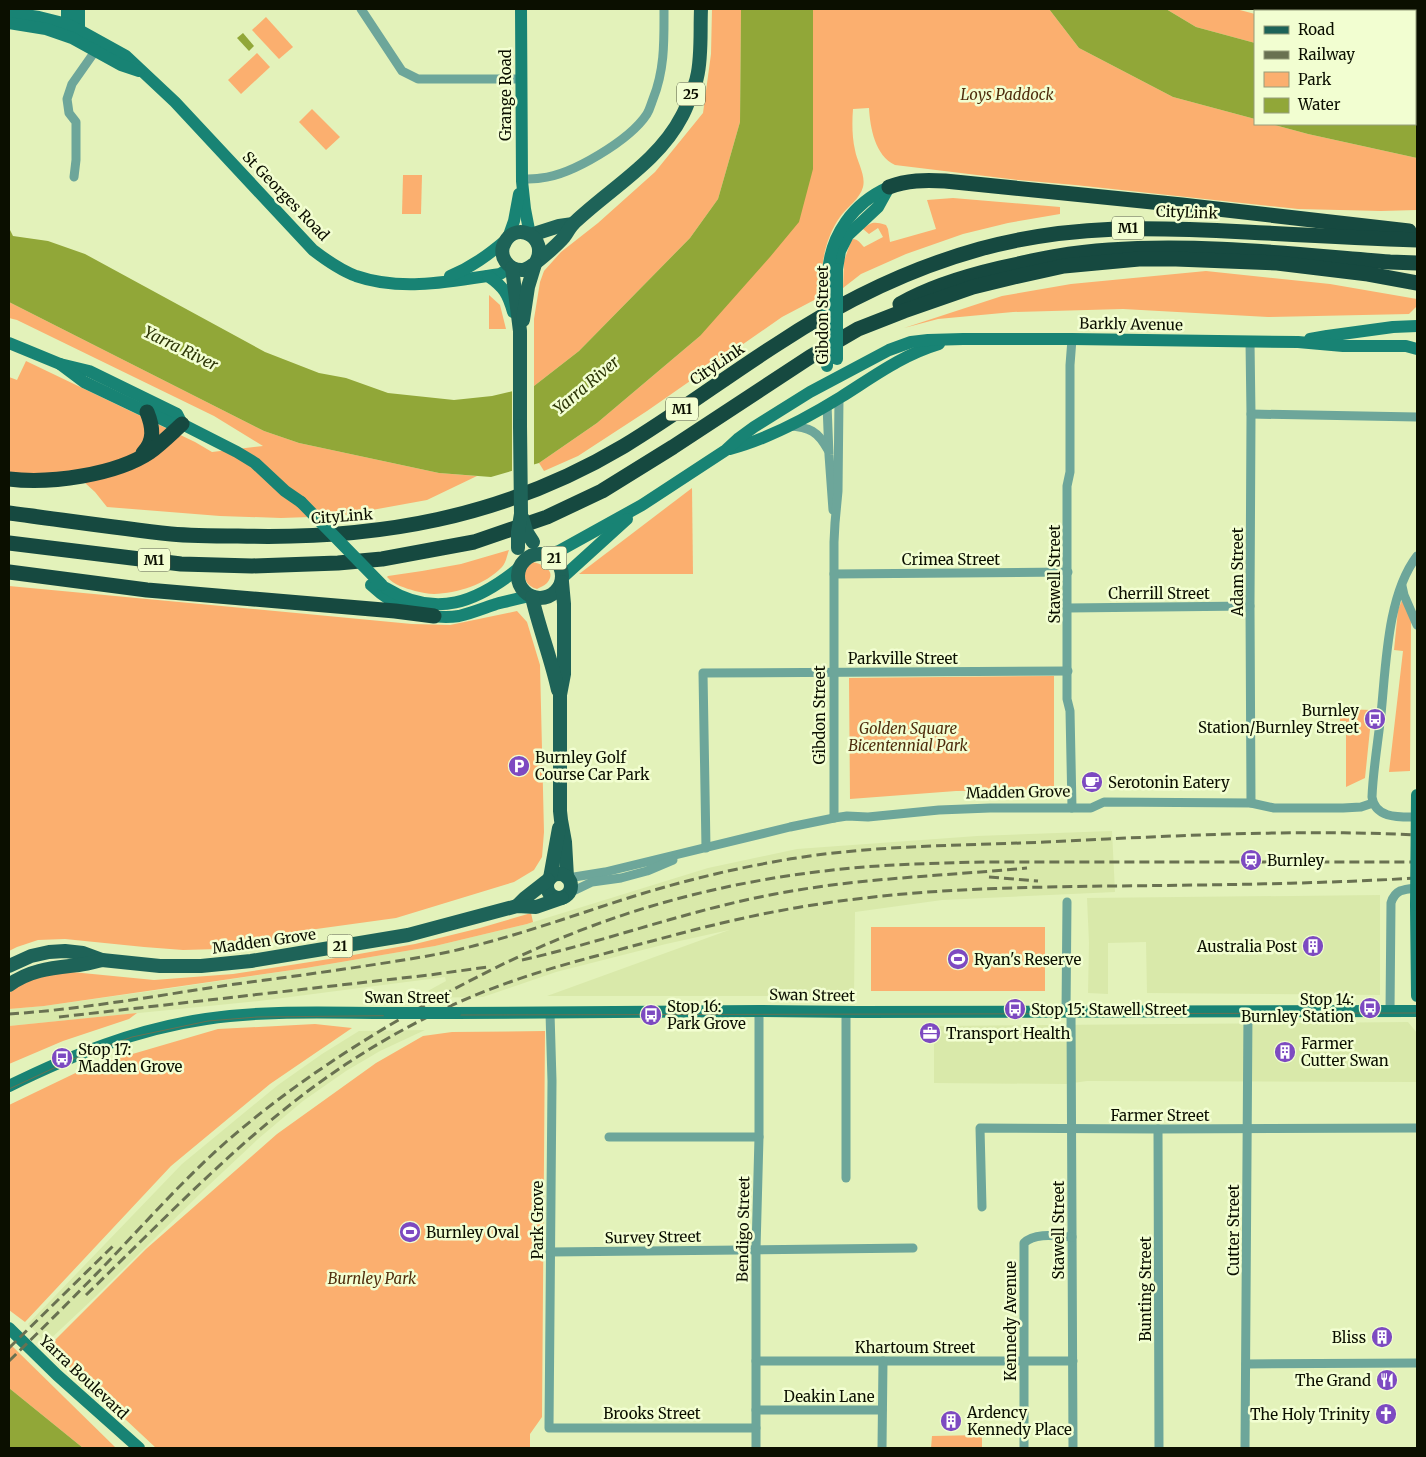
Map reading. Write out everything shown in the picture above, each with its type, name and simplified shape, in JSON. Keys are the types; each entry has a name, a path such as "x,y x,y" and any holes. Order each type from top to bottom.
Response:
{"highway":[{"path":"889,187 905,182 944,182 1182,205 1417,232"},
{"name":"CityLink","path":"9,513 174,534 226,536 274,537 348,534 420,524 464,514 505,501 572,474 643,434 779,342 850,301 894,279 926,266 979,249 1038,236 1093,229 1120,228 1175,228 1417,240"},
{"name":"M1","path":"9,543 181,564 252,566 374,560 474,542 547,517 602,491 810,357 919,294 950,282 1026,262 1074,254 1144,248 1208,249 1417,263"},
{"name":"M1","path":"858,329 973,287 1056,268 1139,259 1277,264 1368,274 1417,283"},
{"path":"139,458 146,450 152,437 152,428 147,412"},
{"path":"9,479 63,479 110,469 150,452 182,424"},
{"path":"9,572 146,590 434,616"}],"main road":[{"path":"67,9 67,24"},
{"path":"76,34 79,9"},
{"name":"Grange Road","path":"521,9 522,180 530,235"},
{"name":"25","path":"536,263 563,238 573,224 643,165 667,140 683,116 697,76 701,9"},
{"path":"9,16 25,15 67,24 76,34"},
{"name":"St Georges Road","path":"9,23 76,34 98,47 121,65 141,71 175,102 300,237 326,260 355,276 392,284 410,285 500,274 511,268"},
{"name":"Grange Road","path":"507,239 516,210 522,180"},
{"name":"Gibdon Street","path":"839,398 833,379 832,363 832,272 854,211 869,197 889,187"},
{"name":"Gibdon Street","path":"848,226 871,214 880,204 889,187"},
{"path":"854,211 871,214"},
{"name":"25","path":"530,235 558,226 573,224"},
{"path":"507,239 516,233 530,235"},
{"name":"21","path":"520,343 528,287 540,253 538,243 530,235"},
{"name":"St Georges Road","path":"436,282 468,269 507,239"},
{"name":"21","path":"507,239 502,247 502,255 505,262 511,268 520,343 521,514 518,532 518,582 523,590 531,596 542,598 556,592 562,580"},
{"path":"511,268 522,270 536,263"},
{"path":"488,276 497,282 507,293 520,343"},
{"name":"Barkly Avenue","path":"1298,342 1327,336 1394,327 1417,326"},
{"name":"Barkly Avenue","path":"726,450 754,427 833,379 903,344 928,340 963,338 1298,342 1343,346 1403,346 1416,349"},
{"name":"Barkly Avenue","path":"726,450 752,442 787,426 839,398 908,355 930,346 963,338"},
{"path":"9,343 60,364 89,371 105,378 177,414 182,424"},
{"path":"60,364 84,382 170,423 182,424 255,463 286,491 377,585 400,596 433,605 453,604 482,594 519,567"},
{"name":"Gibdon Street","path":"827,405 833,379"},
{"path":"547,554 559,551 642,505 726,450"},
{"path":"562,580 642,505"},
{"name":"21","path":"521,514 526,531 533,542 554,558 562,571 564,668 560,696 561,820 568,878 571,884 566,895"},
{"name":"21","path":"519,567 524,560 531,556 547,554"},
{"path":"377,585 381,594 400,605 434,616 462,615 507,601 531,596"},
{"name":"21","path":"531,596 560,696"},
{"path":"1417,796 1417,996"},
{"name":"21","path":"549,879 561,820"},
{"path":"566,895 555,898 550,894 547,887 549,879 553,876 560,874 568,878"},
{"name":"Madden Grove","path":"517,906 549,879"},
{"name":"Madden Grove","path":"9,966 31,956 48,952 83,953 102,960 152,965 200,966 250,960 408,936 517,906 536,907 566,895"},
{"name":"Madden Grove","path":"9,985 28,974 42,970 102,960"},
{"name":"Swan Street","path":"9,1086 81,1053 132,1035 207,1018 257,1015 758,1011 1417,1011"},
{"name":"Yarra Boulevard","path":"9,1328 56,1375 138,1448"}],"street":[{"path":"361,9 402,71 418,79 520,79"},
{"path":"522,180 555,175 597,156 631,131 647,113 656,92 664,58 664,9"},
{"path":"74,177 76,122 69,112 67,100 72,84 98,47"},
{"name":"Stawell Street","path":"1072,339 1070,365 1070,472 1067,486 1067,699 1070,710 1072,808"},
{"name":"Adam Street","path":"1250,342 1251,803"},
{"name":"Gibdon Street","path":"834,523 838,491 839,398"},
{"name":"Gibdon Street","path":"827,405 828,450 834,523 834,818"},
{"path":"1251,414 1417,417"},
{"path":"787,426 806,428 814,432 820,437 828,450"},
{"path":"1417,556 1408,568 1392,618 1372,795 1373,803 1378,811 1404,817 1417,817"},
{"name":"Crimea Street","path":"834,574 1068,572"},
{"path":"1402,584 1404,595 1417,624"},
{"name":"Cherrill Street","path":"1068,608 1250,606"},
{"name":"Parkville Street","path":"706,848 703,674 1068,671"},
{"name":"Madden Grove","path":"568,878 605,872 790,827 847,816 868,817 947,809 1091,808 1104,802 1251,803 1274,808 1343,808 1361,807 1373,803"},
{"name":"Madden Grove","path":"566,895 592,882 621,878 647,871 706,848"},
{"path":"1390,1011 1391,903 1393,897 1402,889 1417,888"},
{"name":"Stawell Street","path":"1067,902 1071,1128 1073,1448"},
{"name":"Bendigo Street","path":"756,1448 756,1249 759,1138 758,1011"},
{"name":"Cutter Street","path":"1245,1448 1248,1011"},
{"path":"846,1012 846,1178"},
{"name":"Park Grove","path":"549,1428 552,1081 550,1013"},
{"name":"Farmer Street","path":"982,1207 980,1128 1417,1128"},
{"name":"Bunting Street","path":"1158,1129 1159,1448"},
{"path":"609,1137 759,1138"},
{"name":"Kennedy Avenue","path":"1024,1448 1024,1244 1035,1236 1072,1237"},
{"name":"Survey Street","path":"550,1252 914,1248"},
{"name":"Khartoum Street","path":"756,1361 1073,1361"},
{"name":"Deakin Lane","path":"756,1410 882,1410 882,1361"},
{"path":"1246,1364 1417,1363"},
{"path":"882,1410 882,1448"},
{"name":"Brooks Street","path":"549,1428 756,1428"}],"shaded area":[{"path":"1112,831 1115,892 942,900 855,912 854,996 547,996 729,930 556,972 483,997 415,998 446,981 445,977 259,1001 9,1026 9,1009 173,988 435,946 527,924 708,868 797,849 977,836"},
{"path":"1380,895 1380,995 1147,993 1146,942 1108,943 1108,994 1088,993 1089,943 1087,898"},
{"path":"1408,1022 1417,1033 1417,1082 1087,1081 1066,1084 934,1083 934,1026"},
{"path":"425,1030 380,1051 346,1071 303,1101 258,1139 209,1185 46,1343 28,1324 182,1164 278,1085 359,1031"}],"green space":[{"path":"712,9 741,9 740,122 718,199 690,238 579,351 534,386 534,319 540,282 544,271 561,252 598,223 655,172 703,113 711,54"},
{"name":"Loys Paddock","path":"813,9 1049,9 1079,48 1173,97 1254,119 1254,125 1275,125 1417,158 1417,210 1298,209 1018,180 895,165 888,161 878,148 872,132 869,108 853,109 853,140 864,182 856,199 834,226 826,246 822,266 820,297 782,317 647,411 578,456 544,471 539,463 597,423 700,336 813,19"},
{"path":"1166,9 1236,9 1254,14 1254,43 1196,27"},
{"path":"266,17 293,47 279,59 252,30"},
{"path":"257,53 270,67 241,94 228,80"},
{"path":"312,109 340,137 326,150 299,122"},
{"path":"403,175 422,175 421,214 402,214"},
{"path":"953,198 1060,207 1060,214 1008,223 963,234 906,254 861,274 843,288 844,261 851,241 853,239 856,240 864,247 883,237 878,228 869,234 863,229 866,226 874,223 886,225 890,242 936,229 927,200"},
{"path":"1206,271 1330,284 1417,299 1417,306 1409,314 1268,317 1123,309 1013,312 938,319 904,328 1002,296 1071,284"},
{"path":"489,295 500,305 506,329 489,329"},
{"path":"9,302 264,431 299,443 439,473 477,476 427,500 339,516 281,518 220,516 107,507 84,482 9,473 9,377 17,380 26,361 195,442 212,452 263,446 214,416 17,320 9,318"},
{"path":"692,488 693,574 579,574"},
{"path":"509,550 503,565 487,579 470,587 452,592 434,594 415,591 396,584 387,577 461,564"},
{"path":"533,562 547,568 551,575 545,585 537,589 530,586 525,578 526,568"},
{"path":"9,586 412,624 450,625 517,611 527,622 540,665 544,832 542,857 534,870 514,882 396,918 309,930 309,933 305,936 296,939 218,949 183,950 65,939 38,940 9,951"},
{"path":"1402,600 1411,620 1410,771 1389,772 1403,651 1394,650 1398,610"},
{"name":"Golden Square Bicentennial Park","path":"1054,676 1054,790 956,791 850,799 849,678"},
{"path":"1340,709 1372,710 1365,778 1346,787 1346,721 1340,721"},
{"path":"531,913 533,922 435,946 306,968 44,1006 9,1009 9,993 24,982 46,975 72,972 154,980 233,974 415,944"},
{"name":"Ryan's Reserve","path":"871,927 1045,927 1045,991 871,991"},
{"path":"137,1013 129,1019 63,1041 9,1064 9,1026"},
{"path":"315,1024 352,1028 270,1084 171,1166 25,1322 9,1310 9,1105 88,1067 218,1029"},
{"name":"Burnley Park","path":"545,1031 542,1417 530,1434 530,1448 156,1448 48,1347 146,1249 277,1134 376,1063 423,1036 452,1032"},
{"path":"9,1343 116,1448 83,1448 9,1388"},
{"path":"982,1435 982,1448 931,1448 932,1436"}],"water":[{"name":"Yarra River","path":"741,9 813,9 813,169 799,222 700,336 597,423 539,463 491,477 439,473 299,443 264,431 9,302 9,228 13,236 48,241 85,254 265,352 319,373 346,378 388,393 454,400 492,396 534,386 579,351 690,238 718,199 740,122"},
{"path":"1049,9 1166,9 1196,27 1254,43 1254,119 1173,97 1079,48"},
{"path":"243,33 254,46 249,51 237,38"},
{"path":"1417,68 1417,158 1275,125 1416,125"},
{"path":"9,1388 83,1448 9,1448"}],"pier":[{"path":"534,383 534,467 512,474 512,389"}],"tram line":[{"path":"9,1089 82,1055 132,1037 208,1021 257,1017 1417,1013"}],"railway":[{"path":"9,1014 97,1005 440,954 518,934 690,880 807,856 908,847 1184,836 1278,833 1417,835"},
{"path":"9,1361 195,1171 247,1124 313,1074 407,1015 475,978 568,935 623,915 720,888 786,876 869,867 984,862 1417,862"},
{"path":"522,960 711,908 775,894 838,884 1027,868"},
{"path":"989,877 1038,881"},
{"path":"86,1295 214,1170 282,1111 317,1084 372,1048 429,1016 489,989 539,972 735,920 794,908 873,897 1002,888 1264,884 1417,878"},
{"path":"59,1017 488,967"},
{"path":"9,1348 115,1244"}],"place":[{"name":"Burnley Station/Burnley Street","path":"1375,719"},
{"name":"Burnley Golf Course Car Park","path":"519,766"},
{"name":"Serotonin Eatery","path":"1092,782"},
{"name":"Burnley","path":"1251,860"},
{"name":"Australia Post","path":"1313,946"},
{"name":"Ryan's Reserve","path":"958,959"},
{"name":"Stop 14: Burnley Station","path":"1370,1008"},
{"name":"Stop 15: Stawell Street","path":"1015,1009"},
{"name":"Stop 16: Park Grove","path":"651,1015"},
{"name":"Transport Health","path":"930,1033"},
{"name":"Farmer Cutter Swan","path":"1285,1052"},
{"name":"Stop 17: Madden Grove","path":"62,1058"},
{"name":"Burnley Oval","path":"410,1232"},
{"name":"Bliss","path":"1382,1337"},
{"name":"The Grand","path":"1387,1380"},
{"name":"The Holy Trinity","path":"1386,1414"},
{"name":"Ardency Kennedy Place","path":"951,1421"}]}
